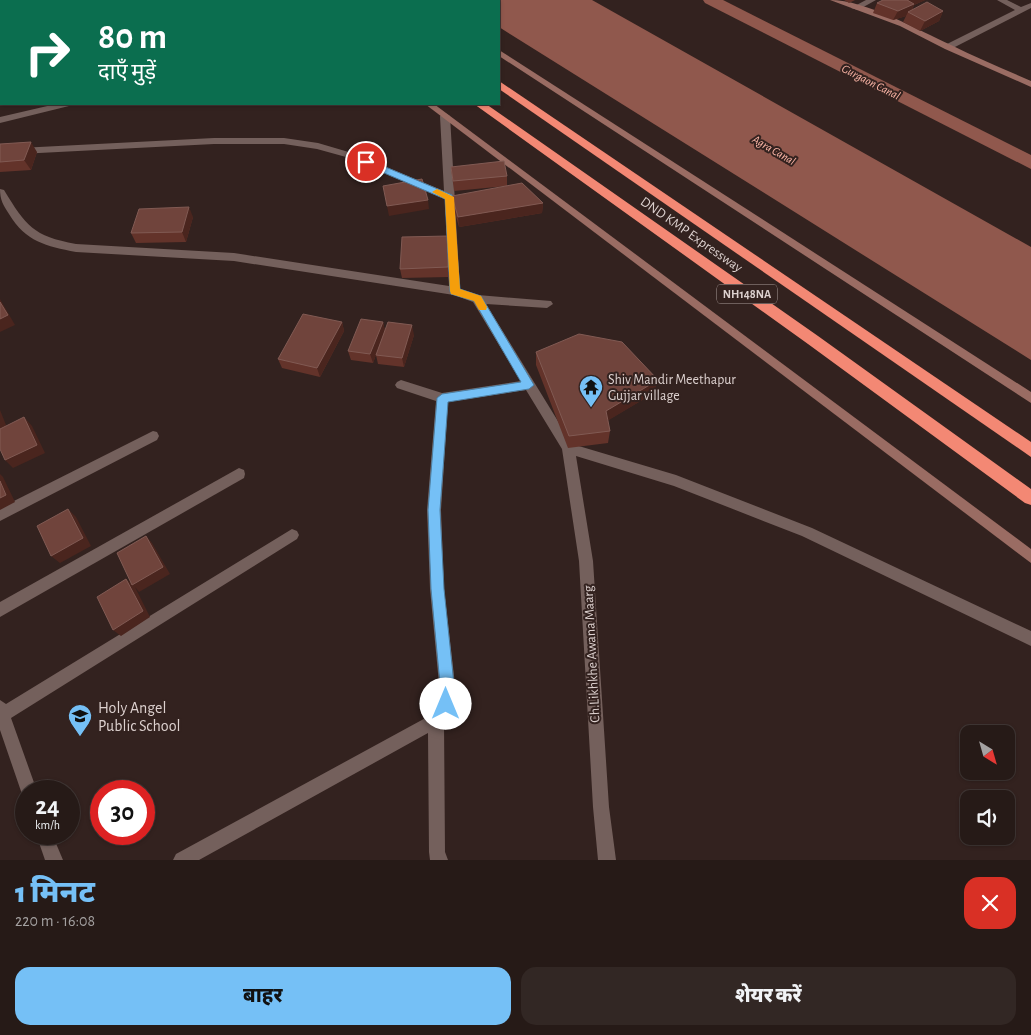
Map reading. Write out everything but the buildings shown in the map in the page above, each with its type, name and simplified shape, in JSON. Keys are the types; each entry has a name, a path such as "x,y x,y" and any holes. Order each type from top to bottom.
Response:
{"highway":[{"name":"DND KMP Expressway","path":"500,85 1031,450"},
{"name":"DND KMP Expressway","path":"480,105 813,340 1031,498"}],"street":[{"path":"834,0 903,24 948,47 1031,84"},
{"path":"855,8 872,0"},
{"path":"1001,0 1021,10"},
{"path":"948,47 1031,6"},
{"path":"500,53 1031,398"},
{"path":"0,120 62,105"},
{"path":"430,105 1031,557"},
{"path":"445,116 455,291"},
{"path":"0,152 214,141 284,141 318,146 349,155 449,197"},
{"path":"0,192 18,222 31,235 54,244 76,248 234,257 455,291 477,299 547,304"},
{"path":"477,299 568,448 676,481 807,532 1031,640"},
{"path":"401,385 442,398 529,385"},
{"path":"182,860 436,720 446,704 447,684 437,589 434,510 442,398"},
{"path":"0,516 153,436"},
{"name":"Ch.Likhkhe Awana Maarg","path":"568,448 586,561 601,807 607,860"},
{"path":"0,610 238,474"},
{"path":"25,780 1,712 292,535"},
{"path":"434,857 436,720"},
{"path":"48,845 54,860"}],"water":[{"name":"Agra Canal","path":"500,0 592,0 1031,247 1031,360 500,28"}],"waterway":[{"name":"Gurgaon Canal","path":"711,0 1031,163"}],"slow traffic":[{"path":"437,192 449,197 455,291 477,299 482,307"}],"place":[{"name":"Shiv Mandir Meethapur Gujjar village","path":"591,408"},
{"name":"Holy Angel Public School","path":"80,737"}],"route":[{"path":"366,162 449,197 455,291 477,299 529,385 442,398 434,510 437,589 447,684 446,704"}]}
